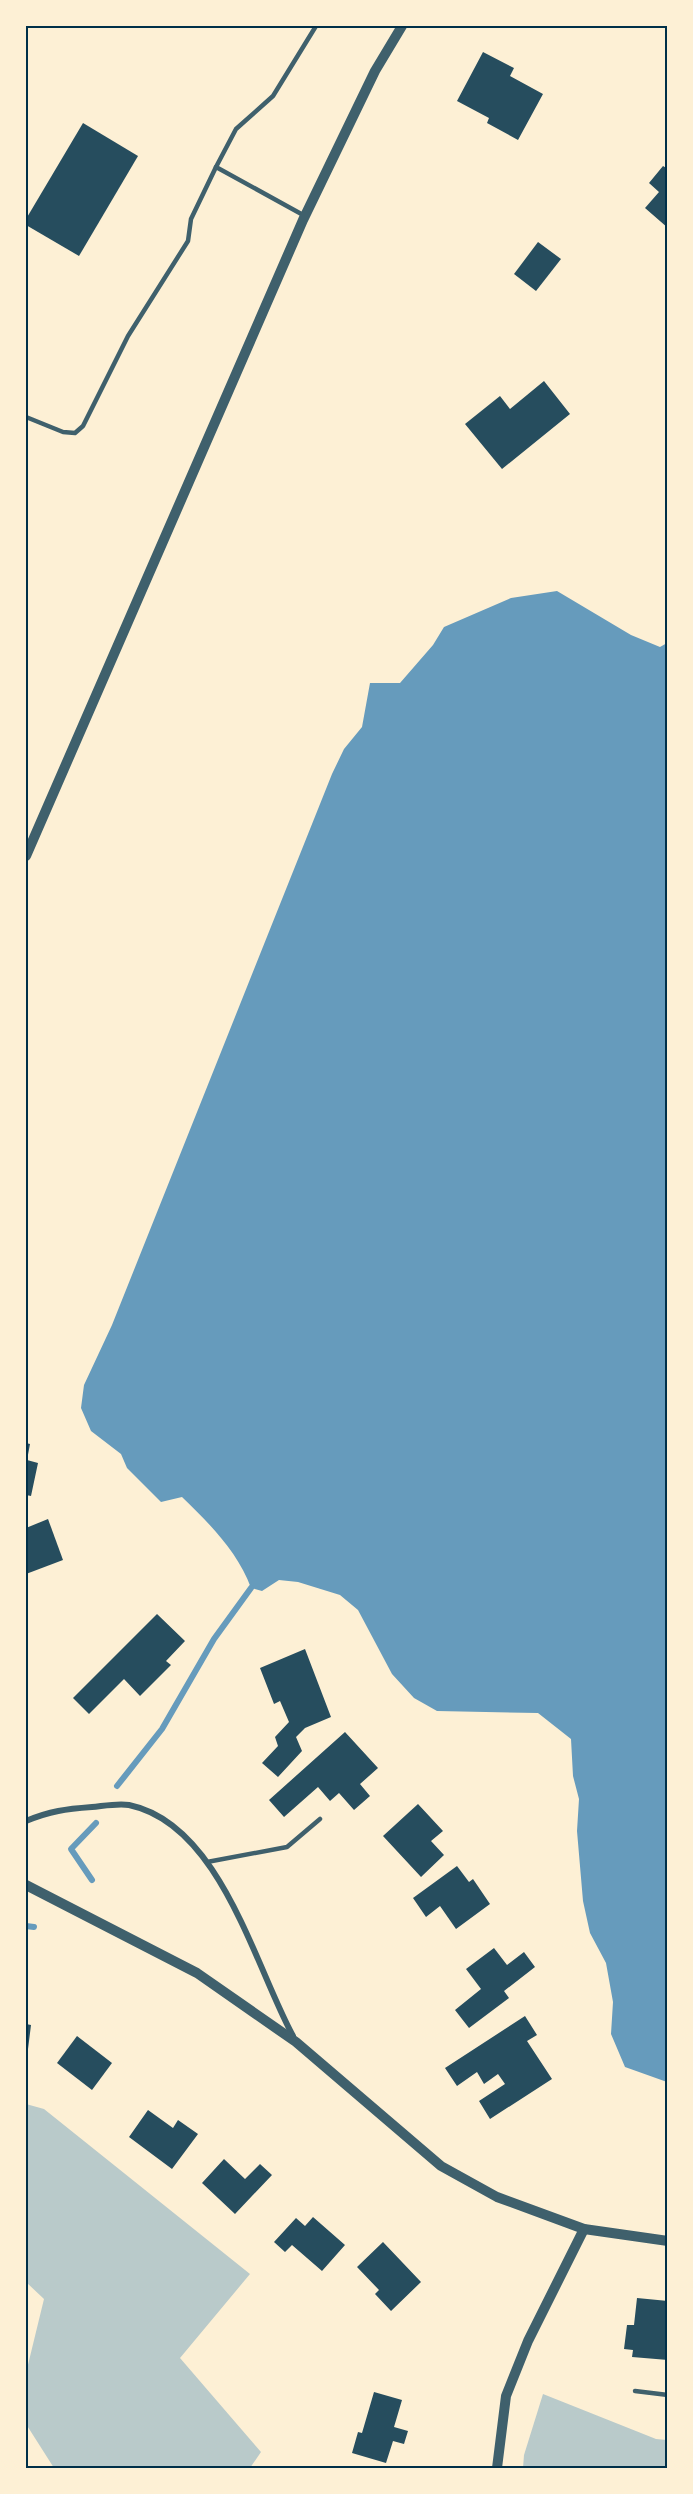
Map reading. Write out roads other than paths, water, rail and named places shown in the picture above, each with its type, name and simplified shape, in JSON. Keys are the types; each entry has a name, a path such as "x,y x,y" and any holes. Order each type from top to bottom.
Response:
{"street":[{"path":"26,856 305,216 375,71 402,26"},
{"path":"26,1821 52,1810 127,1805 163,1818 194,1845 207,1862 239,1920 296,2042"},
{"path":"26,1885 197,1973 296,2042 441,2166 497,2197 584,2229 667,2240"},
{"path":"496,2469 506,2396 528,2341 584,2229"}],"lane":[{"path":"26,417 63,432 75,433 83,426 128,336 188,241 191,219 236,129 273,96 316,26"},
{"path":"216,168 305,216"},
{"path":"207,1862 287,1847 320,1819"},
{"path":"634,2391 668,2395"}],"water":[{"path":"557,591 631,635 660,647 667,643 667,2082 625,2067 611,2034 613,2002 606,1963 590,1933 583,1901 577,1831 579,1799 573,1776 571,1739 538,1713 437,1711 414,1698 392,1674 358,1610 340,1595 298,1582 279,1580 262,1591 251,1588 231,1550 202,1517 182,1497 161,1502 127,1468 121,1454 91,1431 81,1408 84,1385 112,1325 332,774 344,749 362,727 370,683 400,683 433,645 444,627 511,598"}],"waterway":[{"path":"117,1786 162,1729 214,1639 251,1588"},
{"path":"92,1880 71,1849 96,1823"},
{"path":"26,1926 34,1927"}]}
